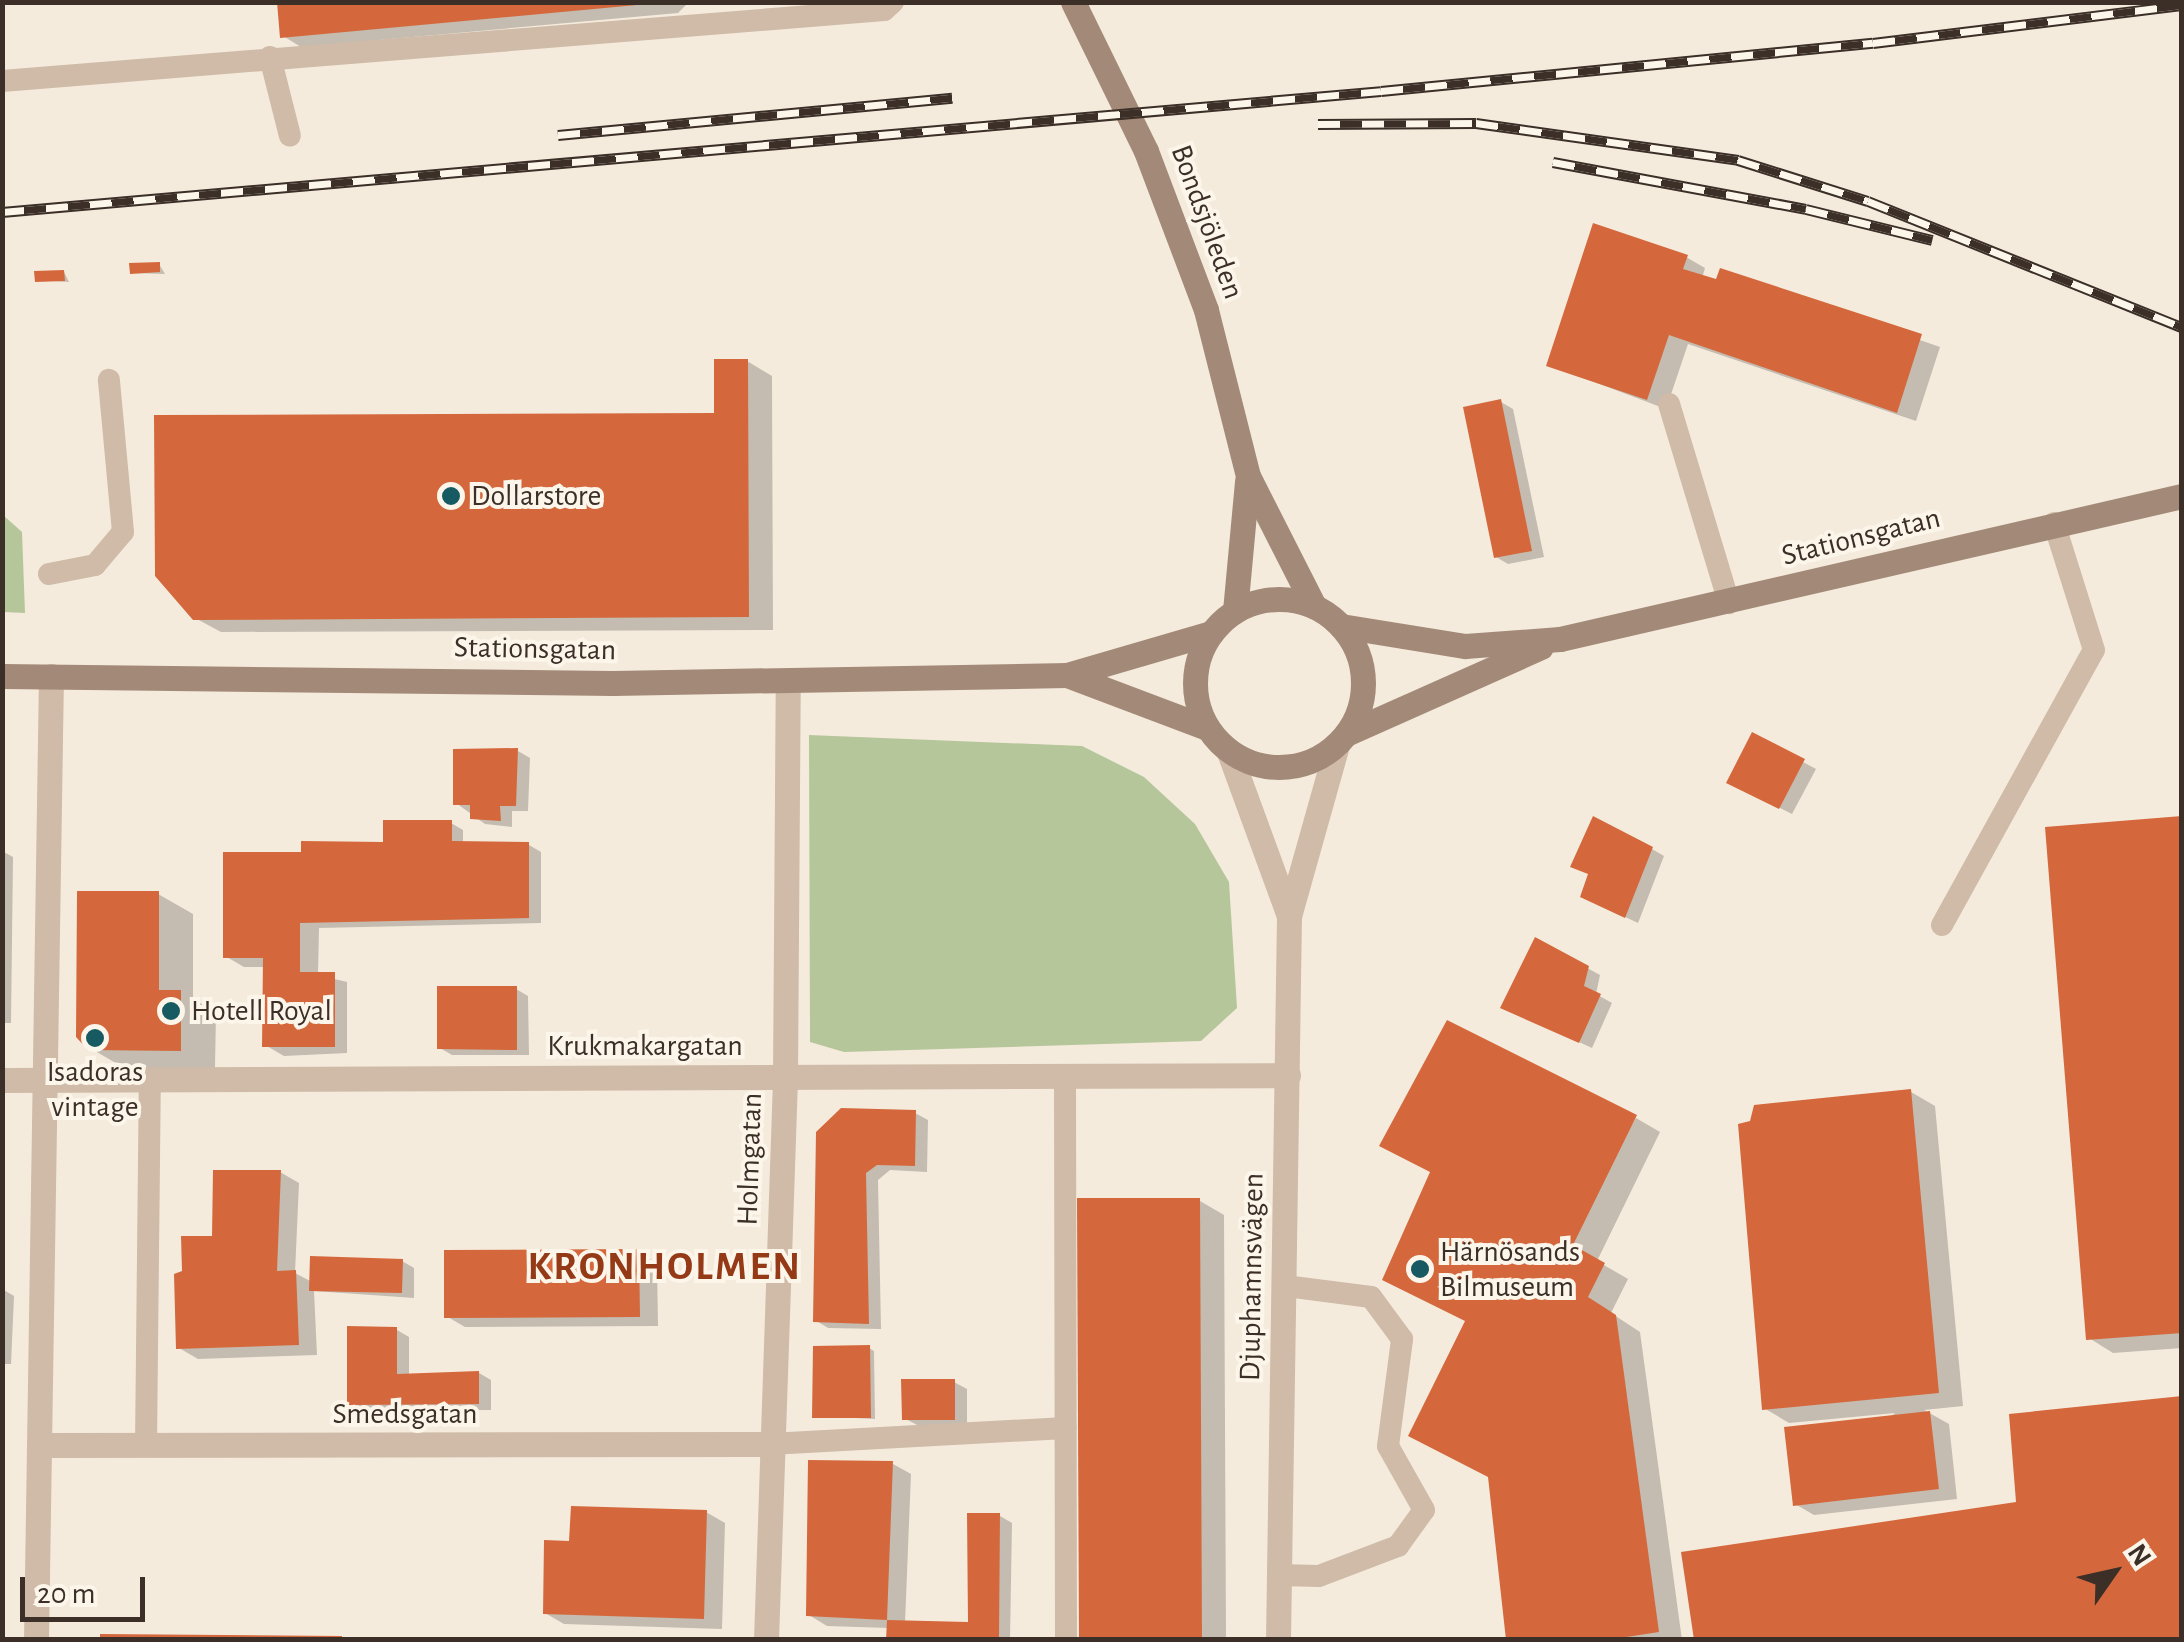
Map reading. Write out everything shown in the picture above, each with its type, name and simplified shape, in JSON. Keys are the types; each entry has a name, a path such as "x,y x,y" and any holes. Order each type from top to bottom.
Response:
{"main road":[{"name":"Bondsjöleden","path":"1073,2 1146,150 1206,310 1248,476 1314,606"},
{"name":"Bondsjöleden","path":"1235,610 1248,476"},
{"name":"Stationsgatan","path":"1341,626 1465,646 1560,639 1729,603 2054,523 2180,499"},
{"path":"1272,599 1314,606 1341,626 1358,653 1363,678 1343,739 1309,762 1283,767 1230,752 1207,728 1195,674 1211,633 1235,610 1272,599"},
{"name":"Stationsgatan","path":"2,676 788,682 1067,675 1211,633"},
{"name":"Stationsgatan","path":"1343,739 1560,639"},
{"name":"Stationsgatan","path":"1067,675 1207,728"}],"street":[{"path":"36,1640 48,1080 51,676"},
{"name":"Holmgatan","path":"766,1640 785,1078 788,682"},
{"name":"Djuphamnsvägen","path":"1278,1640 1288,916 1343,739"},
{"name":"Djuphamnsvägen","path":"1230,752 1288,916"},
{"name":"Krukmakargatan","path":"2,1080 1288,1076"},
{"name":"Smedsgatan","path":"39,1446 770,1444"}],"lane":[{"path":"2,81 270,56 884,10 893,2"},
{"path":"270,56 290,136"},
{"path":"49,574 95,566 123,532 109,380"},
{"path":"1669,404 1729,603"},
{"path":"1942,925 2094,650 2054,523"},
{"path":"1065,1077 1066,1640"},
{"path":"146,1446 150,1080"},
{"path":"1279,1575 1319,1576 1398,1546 1424,1510 1388,1446 1402,1339 1371,1297 1285,1286"},
{"path":"770,1444 1066,1428"}],"green space":[{"path":"3,515 22,532 25,613 3,612"},
{"path":"809,735 1082,746 1144,777 1195,824 1229,882 1237,1008 1201,1041 844,1052 810,1042"}],"building":[{"path":"277,2 637,2 637,5 280,38"},
{"path":"1593,223 1688,255 1683,269 1716,279 1720,268 1922,334 1897,413 1669,335 1647,400 1546,366"},
{"path":"160,262 160,272 130,274 129,263"},
{"path":"64,270 65,281 35,282 34,271"},
{"name":"Dollarstore","path":"714,359 748,359 749,617 193,620 155,576 154,415 714,413"},
{"path":"1501,399 1532,551 1494,558 1463,407"},
{"path":"1752,732 1805,759 1779,809 1726,783"},
{"path":"518,748 516,806 500,806 501,821 470,819 470,805 453,805 453,749"},
{"path":"1593,816 1653,847 1625,918 1580,897 1588,874 1570,867"},
{"path":"2182,816 2182,1333 2086,1340 2045,827"},
{"path":"383,820 452,820 452,841 529,842 529,918 300,923 300,972 335,972 335,1047 262,1047 263,958 223,958 223,852 301,852 301,841 383,842"},
{"path":"77,891 159,891 159,990 181,990 181,1051 88,1050 76,1037"},
{"path":"1535,937 1589,966 1584,986 1601,994 1579,1043 1500,1008"},
{"path":"437,986 517,986 517,1050 437,1049"},
{"path":"1447,1020 1637,1115 1573,1245 1605,1263 1588,1297 1616,1315 1659,1632 1607,1640 1506,1640 1488,1477 1408,1436 1465,1321 1382,1280 1430,1172 1379,1146"},
{"path":"1911,1089 1939,1393 1762,1410 1738,1124 1750,1121 1754,1105"},
{"path":"841,1108 916,1110 915,1166 877,1165 866,1173 869,1324 813,1322 816,1132"},
{"path":"213,1170 281,1170 277,1271 296,1270 299,1345 176,1349 174,1274 182,1271 181,1236 212,1236"},
{"path":"1077,1198 1200,1198 1202,1640 1079,1640"},
{"path":"639,1249 640,1317 444,1318 444,1250"},
{"path":"310,1256 403,1259 402,1293 309,1291"},
{"path":"347,1326 397,1327 397,1374 479,1371 479,1404 347,1405"},
{"path":"870,1345 871,1418 812,1418 813,1346"},
{"path":"901,1379 955,1379 955,1420 902,1420"},
{"path":"2182,1396 2182,1640 1694,1640 1681,1552 2016,1502 2009,1414"},
{"path":"1930,1411 1939,1489 1793,1506 1784,1427"},
{"path":"808,1460 893,1461 887,1620 806,1616"},
{"path":"571,1506 707,1510 704,1619 543,1614 544,1540 569,1541"},
{"path":"967,1513 1000,1513 999,1640 886,1640 887,1620 968,1622"},
{"path":"100,1634 342,1636 342,1640 100,1640"}],"railway":[{"path":"2,212 1381,91 1873,43 2182,5"},
{"path":"558,135 952,98"},
{"path":"1318,124 1476,123 1738,160 1868,201 2182,327"},
{"path":"1553,162 1806,209 1932,240"}],"place":[{"name":"Dollarstore","path":"451,496"},
{"name":"Hotell Royal","path":"171,1011"},
{"name":"Isadoras vintage","path":"95,1038"},
{"name":"Härnösands Bilmuseum","path":"1420,1269"}],"district":[{"name":"KRONHOLMEN","path":"665,1267"}]}
